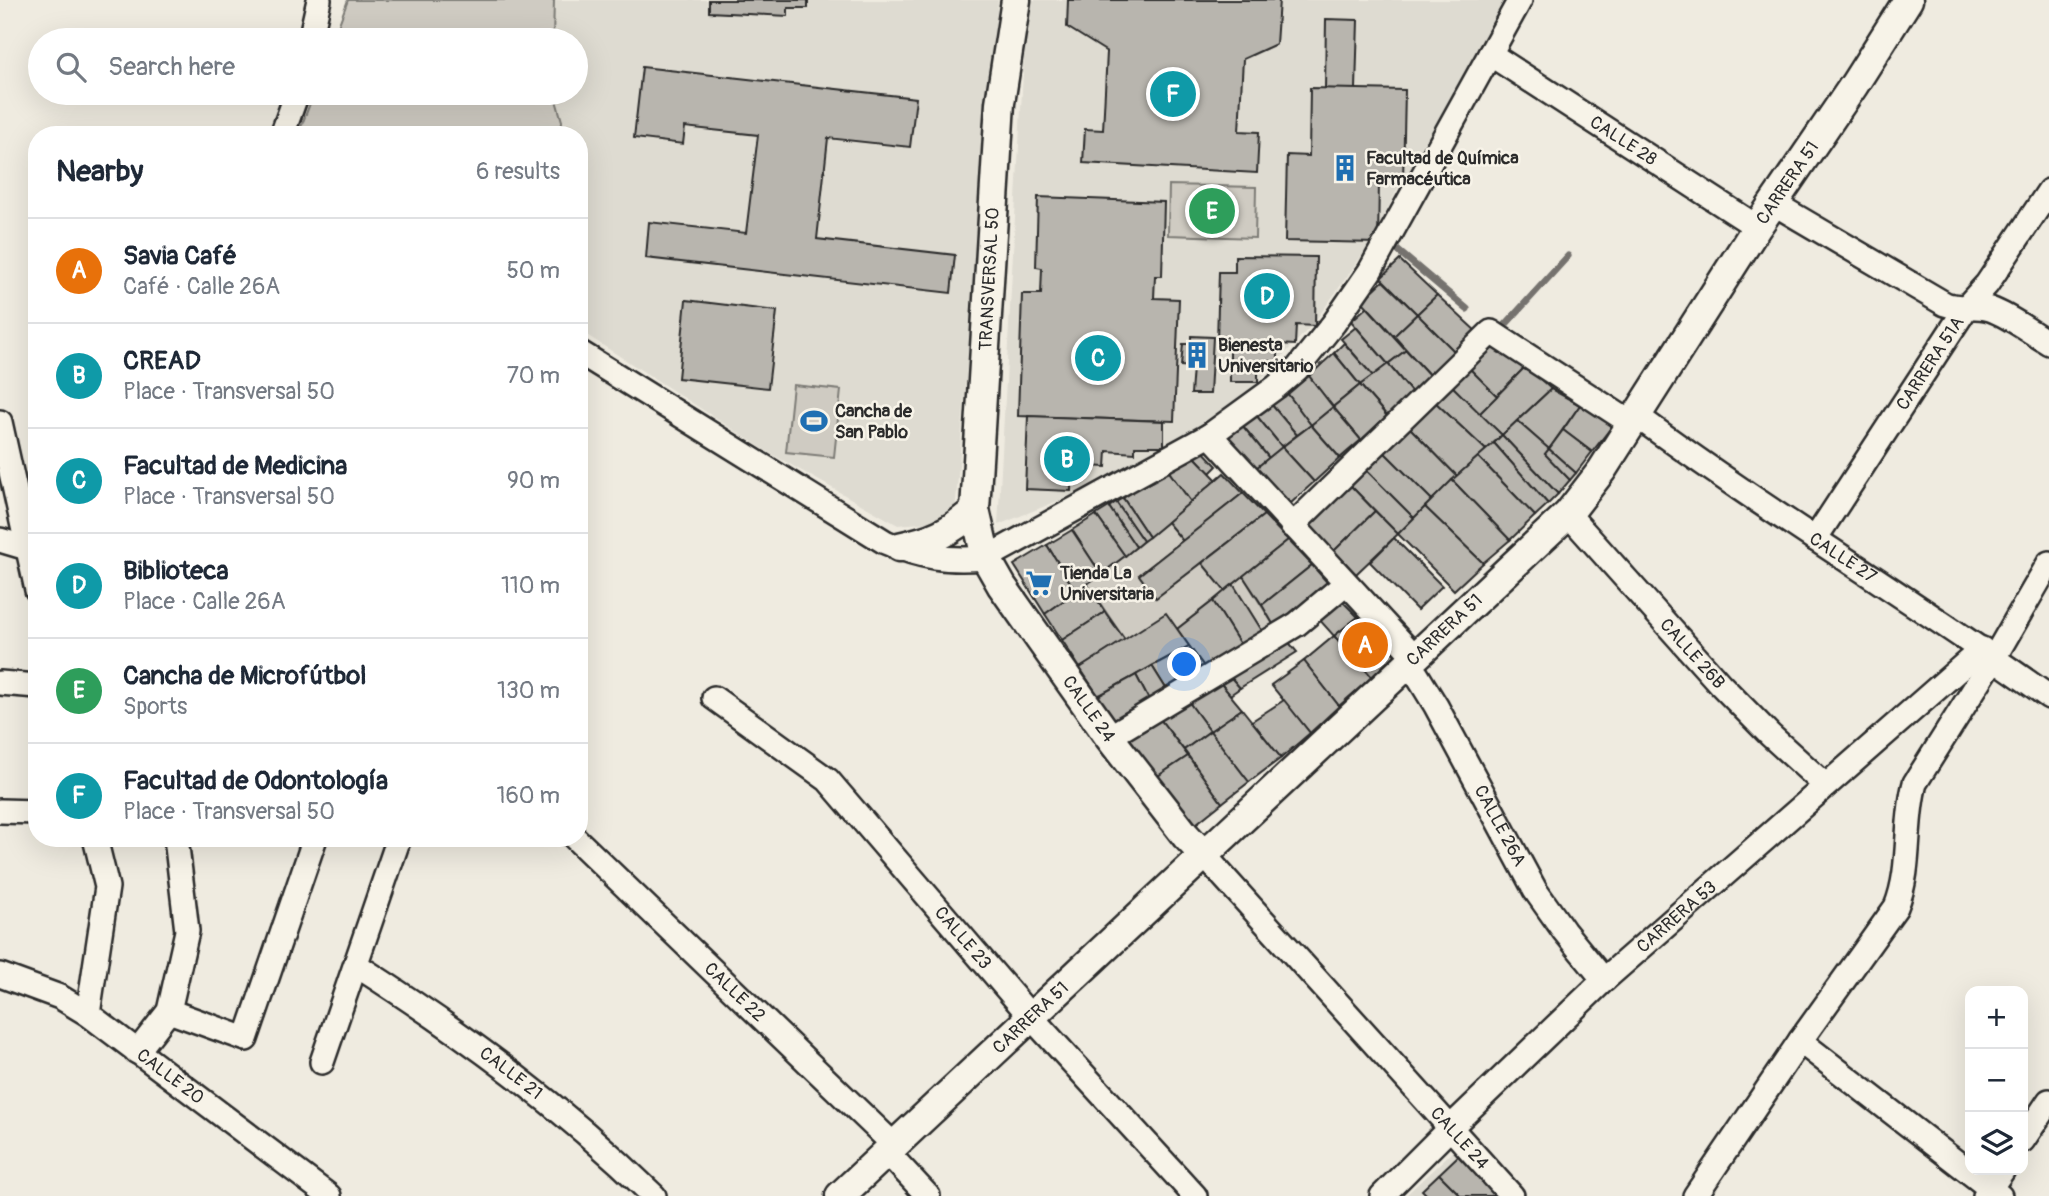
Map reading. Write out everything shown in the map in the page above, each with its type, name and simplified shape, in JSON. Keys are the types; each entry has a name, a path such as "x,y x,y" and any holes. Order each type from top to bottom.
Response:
{"street":[{"path":"313,28 319,0"},
{"name":"TRANSVERSAL 50","path":"986,558 975,510 1000,103 1016,0"},
{"path":"588,359 864,530 916,554 960,560 986,558 1210,435 1297,369 1334,323 1388,242 1520,0"},
{"name":"CARRERA 51","path":"840,1196 1568,514 1602,470 1757,227 1908,0"},
{"name":"CALLE 28","path":"1490,54 1757,227"},
{"path":"285,126 292,105"},
{"name":"CARRERA 51A","path":"1815,539 1968,306 1987,284 2049,191"},
{"path":"1773,203 1945,304 1956,308 1968,306 1993,310 2049,343"},
{"name":"CALLE 27","path":"1292,526 1491,332 1620,416 1634,420 1988,653 2049,697"},
{"path":"0,422 28,552"},
{"name":"CALLE 26A","path":"1210,435 1346,583 1411,661 1535,890 1564,932 1604,980"},
{"path":"899,547 928,541 962,522 975,510"},
{"name":"CALLE 26B","path":"1568,514 1720,684 1825,785"},
{"path":"0,540 27,548"},
{"name":"CALLE 24","path":"986,558 1002,586 1109,737 1186,836 1512,1196"},
{"name":"CARRERA 53","path":"1695,1196 1800,1041 1896,907 1903,889 1910,800 1915,783 1988,653 2049,562"},
{"path":"1109,737 1297,624 1346,583"},
{"name":"CARRERA 53","path":"1382,1196 1604,980 1825,785 1988,653"},
{"path":"0,683 28,685"},
{"name":"CALLE 23","path":"714,698 828,780 1031,1017 1195,1196"},
{"path":"0,811 28,812"},
{"path":"88,1014 107,887 96,847"},
{"path":"138,1052 169,1011 187,932 177,847"},
{"path":"169,1011 246,1039 312,847"},
{"path":"322,1062 396,847"},
{"name":"CALLE 22","path":"584,847 891,1149 928,1196"},
{"name":"CALLE 21","path":"356,965 454,1030 530,1085 654,1196"},
{"name":"CALLE 20","path":"0,975 60,997 88,1014 329,1196"},
{"path":"1800,1041 1995,1188"},
{"path":"2028,1132 2049,1101"}],"shaded area":[{"path":"348,0 554,0 553,28 338,28"},
{"path":"554,0 998,0 955,513 932,522 898,525 768,452 588,336 588,126 562,126 557,105 588,105 588,28 553,28"},
{"path":"1027,0 1507,0 1401,182 1378,228 1378,243 1371,243 1316,320 1315,326 1311,326 1243,398 1191,432 1075,494 998,525"},
{"path":"309,105 557,105 562,121 562,126 301,126"},
{"path":"1169,185 1256,187 1255,238 1168,235"},
{"name":"Cancha de San Pablo","path":"793,385 841,390 834,457 786,452"},
{"path":"1167,522 1183,541 1139,575 1155,598 1202,563 1225,591 1177,629 1125,640 1087,584"},
{"path":"1243,576 1276,629 1266,637 1233,584"},
{"path":"1454,1150 1499,1196 1405,1196"}],"building":[{"path":"709,0 808,0 808,8 788,8 788,16 709,12"},
{"path":"1068,0 1279,0 1276,44 1243,59 1239,131 1259,132 1257,173 1083,163 1085,129 1103,130 1107,52 1067,27"},
{"path":"1326,19 1358,20 1356,89 1325,89"},
{"path":"642,67 916,98 910,147 828,138 817,239 955,255 951,293 646,258 649,222 746,233 758,135 685,127 683,144 634,138"},
{"name":"Facultad de Química Farmacéutica","path":"1310,88 1405,90 1403,182 1379,181 1378,243 1285,241 1287,155 1309,156"},
{"path":"1038,197 1164,202 1162,276 1155,276 1154,298 1179,299 1174,421 1018,416 1022,294 1041,294 1042,268 1036,267"},
{"path":"1235,256 1316,257 1315,326 1296,325 1295,345 1278,344 1278,361 1258,361 1258,382 1230,382 1230,341 1217,341 1219,272 1235,272"},
{"path":"1400,260 1437,295 1417,314 1381,278"},
{"path":"1383,281 1417,314 1394,336 1362,301"},
{"path":"1437,295 1478,333 1456,353 1417,314"},
{"path":"686,300 777,311 768,388 678,378"},
{"path":"1367,307 1406,350 1388,364 1351,321"},
{"path":"1417,314 1456,353 1431,377 1394,336"},
{"path":"1356,327 1388,364 1373,376 1341,339"},
{"name":"Bienesta Universitario","path":"1191,336 1213,337 1210,394 1191,394 1193,367 1181,366 1183,344 1191,344"},
{"path":"1498,342 1526,366 1497,396 1470,369"},
{"path":"1344,343 1373,376 1360,385 1334,353"},
{"path":"1406,350 1431,377 1412,393 1388,364"},
{"path":"1334,353 1360,385 1333,407 1309,376"},
{"path":"1388,364 1412,393 1387,416 1360,385"},
{"path":"1526,366 1551,389 1502,435 1479,414"},
{"path":"1470,369 1497,396 1479,414 1452,386"},
{"path":"1309,376 1333,407 1311,425 1287,393"},
{"path":"1360,385 1387,416 1361,440 1333,407"},
{"path":"1452,386 1502,435 1486,450 1435,402"},
{"path":"1551,389 1580,405 1549,449 1517,421"},
{"path":"1287,393 1311,425 1297,435 1271,404"},
{"path":"1435,402 1486,450 1457,476 1409,427"},
{"path":"1271,404 1297,435 1282,447 1256,415"},
{"path":"1580,405 1613,425 1592,452 1563,430"},
{"path":"1333,407 1361,440 1340,458 1311,425"},
{"path":"1256,415 1282,447 1269,458 1242,425"},
{"path":"1028,416 1164,421 1164,446 1135,446 1135,453 1107,451 1106,467 1072,465 1071,491 1025,489"},
{"path":"1517,421 1549,449 1545,454 1570,480 1558,494 1502,435"},
{"path":"1242,425 1269,458 1256,468 1227,436"},
{"path":"1311,425 1340,458 1314,482 1282,447"},
{"path":"1409,427 1457,476 1432,500 1384,452"},
{"path":"1563,430 1592,452 1576,473 1549,449"},
{"path":"1502,435 1558,494 1548,504 1494,443"},
{"path":"1494,443 1548,504 1535,516 1478,457"},
{"path":"1282,447 1314,482 1290,504 1256,468"},
{"path":"1200,448 1217,466 1210,473 1191,453"},
{"path":"1549,449 1576,473 1570,480 1545,454"},
{"path":"1384,452 1432,500 1414,518 1366,470"},
{"path":"1191,453 1217,480 1191,502 1167,469"},
{"path":"1478,457 1535,516 1510,540 1452,480"},
{"path":"1167,469 1191,502 1149,537 1123,498"},
{"path":"1366,470 1414,518 1398,534 1350,485"},
{"path":"1224,473 1243,493 1183,541 1167,522"},
{"path":"1452,480 1510,540 1483,563 1425,507"},
{"path":"1350,485 1375,511 1334,551 1309,526"},
{"path":"1243,493 1264,515 1156,598 1139,575"},
{"path":"1123,498 1149,537 1143,541 1116,502"},
{"path":"1116,502 1143,541 1136,547 1109,507"},
{"path":"1109,507 1136,547 1125,556 1096,515"},
{"path":"1425,507 1483,563 1454,590 1398,534"},
{"path":"1375,511 1398,534 1356,574 1334,551"},
{"path":"1096,515 1125,556 1101,574 1072,530"},
{"path":"1264,515 1288,540 1225,591 1202,563"},
{"path":"1072,530 1101,574 1076,592 1047,545"},
{"path":"1394,538 1442,586 1417,610 1370,562"},
{"path":"1288,540 1312,565 1262,605 1243,576"},
{"path":"1047,545 1076,592 1045,614 1014,565"},
{"path":"1312,565 1332,588 1276,629 1262,605"},
{"path":"1087,584 1105,612 1062,640 1045,614"},
{"path":"1233,584 1266,637 1243,649 1213,601"},
{"path":"1340,599 1358,617 1334,636 1317,617"},
{"path":"1213,601 1243,649 1205,668 1177,629"},
{"path":"1105,612 1125,640 1080,668 1062,640"},
{"path":"1166,613 1189,646 1098,696 1080,668"},
{"path":"1358,617 1396,655 1372,677 1334,636"},
{"path":"1334,636 1372,677 1339,706 1304,661"},
{"path":"1286,639 1297,652 1240,688 1227,673"},
{"path":"1189,646 1205,668 1187,679 1171,656"},
{"path":"1171,656 1187,679 1167,690 1152,666"},
{"path":"1304,661 1339,706 1310,733 1271,685"},
{"path":"1152,666 1167,690 1149,700 1136,675"},
{"path":"1227,673 1240,688 1230,695 1217,679"},
{"path":"1136,675 1149,700 1114,720 1098,696"},
{"path":"1217,679 1242,709 1210,731 1185,697"},
{"path":"1185,697 1210,731 1184,750 1156,714"},
{"path":"1284,700 1310,733 1281,758 1252,721"},
{"path":"1242,709 1281,758 1249,782 1210,731"},
{"path":"1156,714 1188,756 1155,778 1124,734"},
{"path":"1210,731 1249,782 1222,803 1184,750"},
{"path":"1188,756 1222,803 1192,827 1155,778"},
{"path":"1458,1156 1497,1196 1461,1196 1439,1174"},
{"path":"1439,1174 1461,1196 1428,1196 1422,1190"}],"waterway":[{"path":"1390,244 1467,309"},
{"path":"1498,333 1568,256"}],"place":[{"name":"Facultad de Odontología","path":"1173,94"},
{"name":"Facultad de Química Farmacéutica","path":"1345,168"},
{"name":"Cancha de Microfútbol","path":"1212,211"},
{"name":"Biblioteca","path":"1267,296"},
{"name":"Bienesta Universitario","path":"1197,355"},
{"name":"Facultad de Medicina","path":"1098,358"},
{"name":"Cancha de San Pablo","path":"814,421"},
{"name":"CREAD","path":"1067,459"},
{"name":"Tienda La Universitaria","path":"1039,583"},
{"name":"Savia Café","path":"1365,645"}]}
